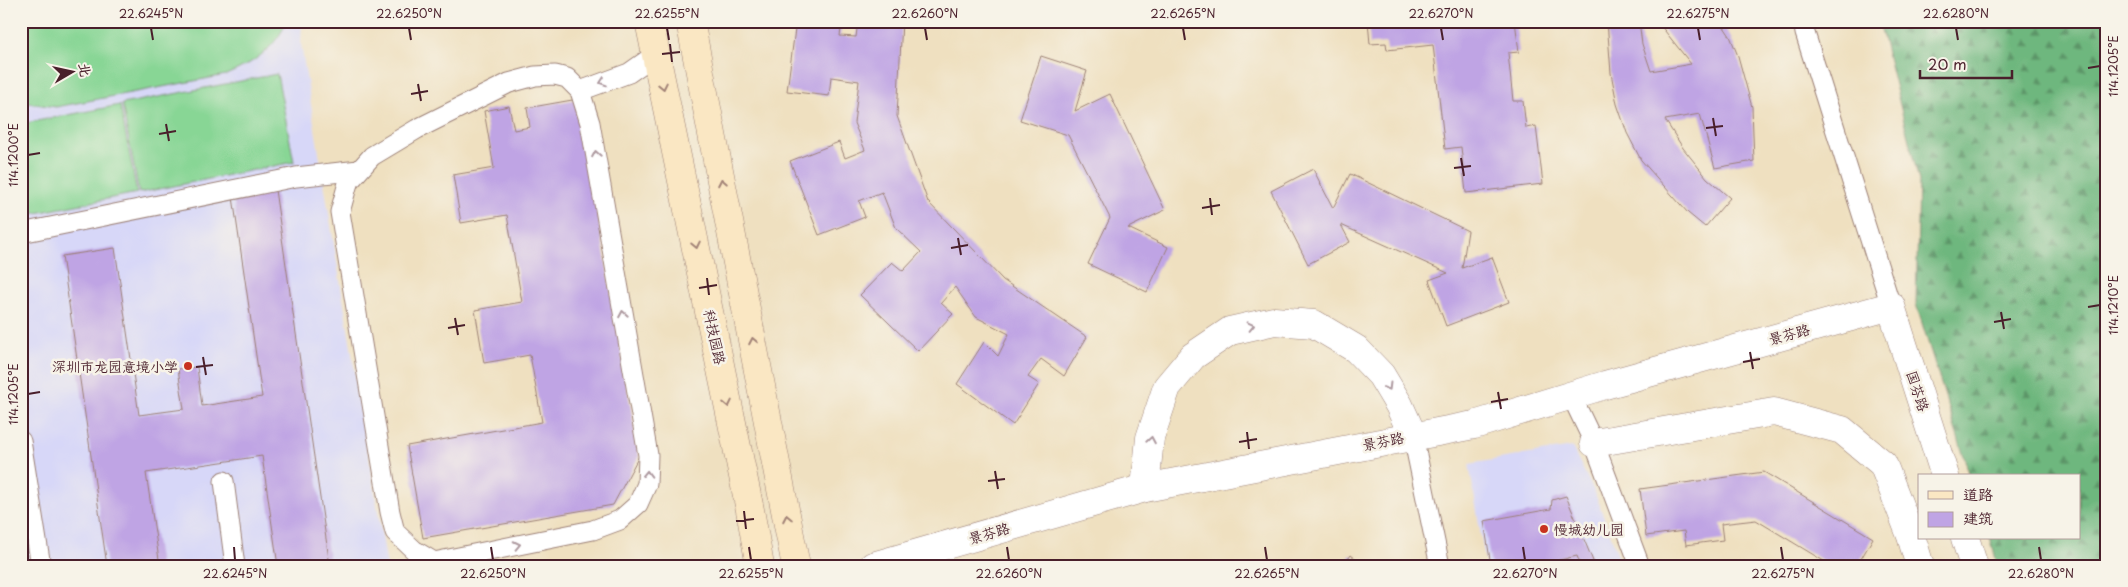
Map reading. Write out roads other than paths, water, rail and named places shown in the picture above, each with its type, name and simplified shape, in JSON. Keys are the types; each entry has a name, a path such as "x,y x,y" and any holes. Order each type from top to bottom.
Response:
{"main road":[{"name":"科技园路","path":"649,21 760,566"},
{"path":"690,21 796,566"}],"street":[{"name":"景芬路","path":"873,566 1145,488 1474,426 1570,395 1890,306"},
{"name":"国芬路","path":"1890,306 1944,474"},
{"path":"1145,488 1150,438 1167,386 1193,356 1230,331 1274,321 1314,324 1356,349 1380,375 1399,405 1413,436"},
{"path":"1594,443 1774,412 1842,430 1883,464 1911,536 1920,566"},
{"path":"1966,540 1974,566"}],"lane":[{"path":"1803,21 1805,33 1890,306"},
{"path":"580,91 629,73 656,54"},
{"path":"555,74 567,78 580,91 587,108 590,123 648,455 647,484 638,504 620,520 593,530 435,564 414,550 395,532 390,512 340,212 348,183 372,156 417,129 509,83 535,76 555,74"},
{"path":"21,233 296,177 359,170"},
{"path":"1570,395 1594,443 1640,566"},
{"path":"1413,436 1440,566"},
{"path":"21,441 41,566"},
{"path":"224,481 235,566"}],"place":[{"name":"深圳市龙园意境小学","path":"188,366"},
{"name":"慢城幼儿园","path":"1544,529"}]}
